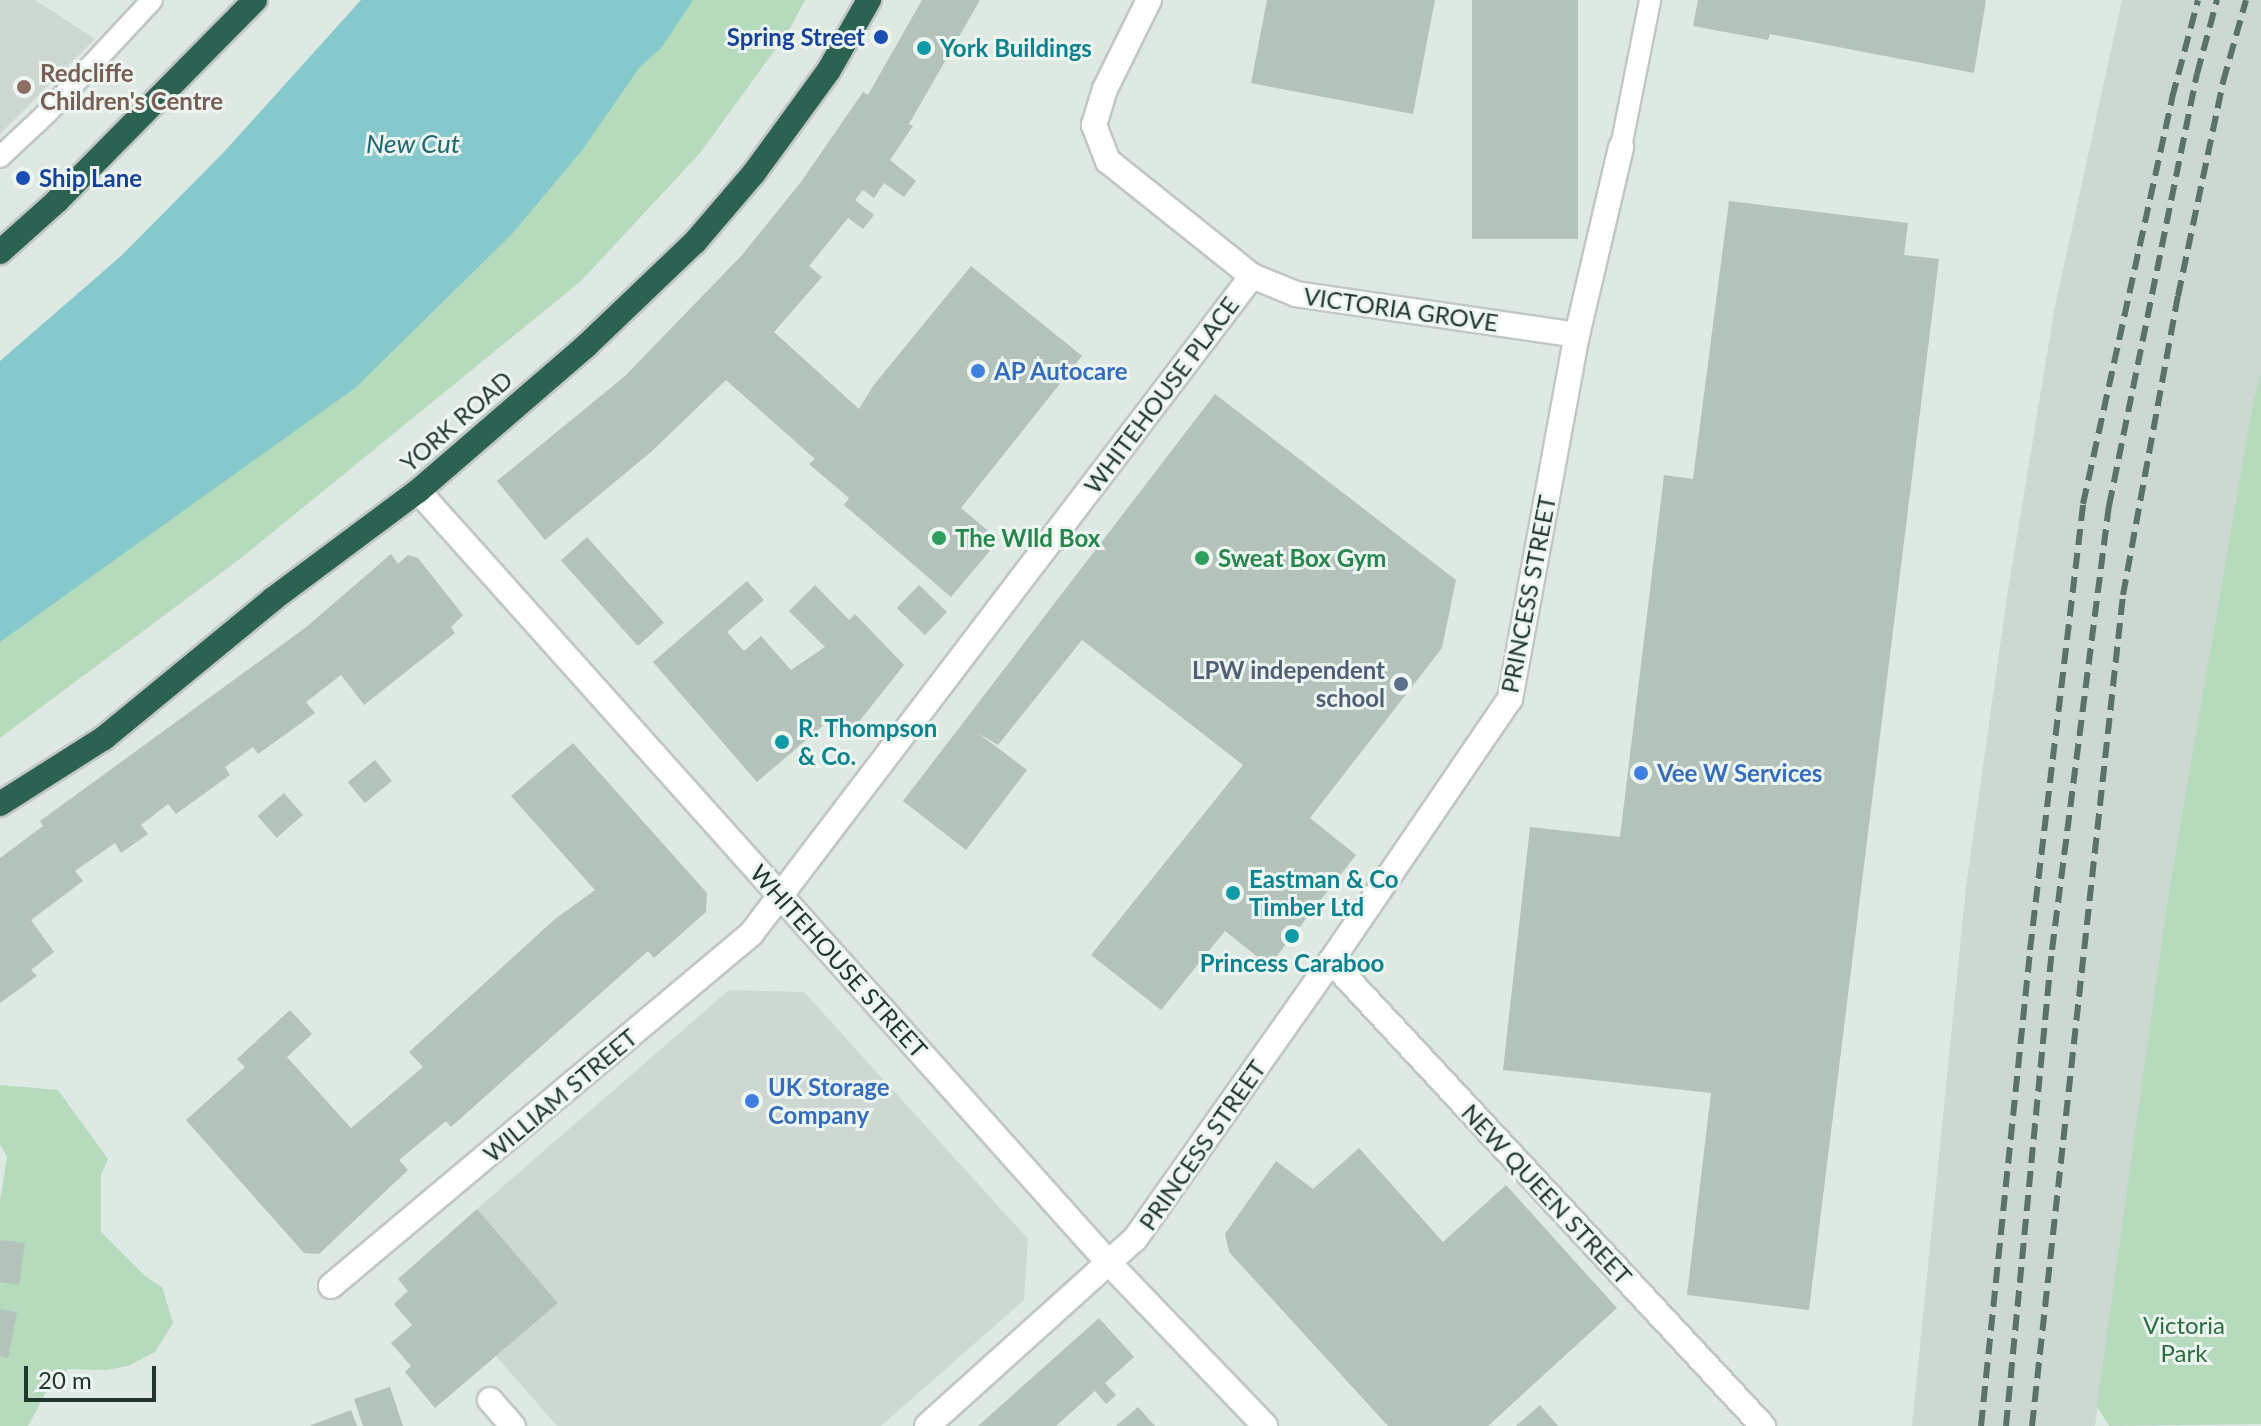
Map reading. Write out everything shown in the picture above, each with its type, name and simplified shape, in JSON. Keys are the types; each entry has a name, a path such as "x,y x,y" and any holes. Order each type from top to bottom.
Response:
{"highway":[{"path":"0,252 57,201 255,0"},
{"name":"YORK ROAD","path":"0,804 104,738 273,599 418,491 586,346 695,242 754,173 820,83 869,0"}],"street":[{"name":"VICTORIA GROVE","path":"1149,0 1105,89 1094,125 1108,161 1252,276 1296,294 1577,335"},
{"name":"PRINCESS STREET","path":"927,1426 1135,1239 1331,961 1510,699 1577,335 1621,147"},
{"name":"WHITEHOUSE PLACE","path":"780,896 1252,276"},
{"name":"WHITEHOUSE STREET","path":"418,491 1108,1262 1265,1426"},
{"name":"WILLIAM STREET","path":"331,1286 751,934 780,896"},
{"name":"NEW QUEEN STREET","path":"1331,961 1763,1426"},
{"path":"490,1400 513,1426"}],"lane":[{"path":"0,157 47,113 152,0"},
{"name":"PRINCESS STREET","path":"1621,147 1650,0"}],"shaded area":[{"name":"Redcliffe Children's Centre","path":"0,0 35,0 95,39 0,134"},
{"path":"2122,0 2261,0 2261,373 2253,402 2169,890 2095,1426 1912,1426 1966,887 2007,596 2055,306"},
{"name":"UK Storage Company","path":"729,990 804,992 1028,1239 1024,1300 881,1426 557,1426 496,1356 558,1303 477,1209"}],"green space":[{"path":"649,0 805,0 788,32 700,153 581,281 241,558 0,738 0,592"},
{"name":"Victoria Park","path":"2261,373 2261,1424 2109,1426 2097,1406 2169,890 2253,402"},
{"path":"0,1085 58,1090 108,1159 101,1175 101,1232 145,1276 162,1287 173,1323 155,1352 128,1366 106,1370 68,1369 48,1388 28,1426 0,1426 0,1201 7,1157 0,1144"}],"water":[{"name":"New Cut","path":"361,0 693,0 662,47 639,68 583,149 511,235 355,388 0,642 0,361 121,256 224,152"}],"building":[{"path":"922,0 980,0 909,124 913,126 890,160 916,181 904,197 884,183 874,198 863,190 855,200 874,215 863,229 848,218 809,266 822,277 774,332 859,409 873,386 971,266 1082,356 961,508 999,540 951,597 844,505 849,498 809,464 815,459 726,380 651,452 545,540 497,481 625,376 742,255 801,182 863,92 868,95"},
{"path":"1267,0 1435,0 1413,114 1251,83"},
{"path":"1472,0 1578,0 1578,239 1472,239"},
{"path":"1698,0 1986,0 1974,73 1770,34 1768,40 1693,26"},
{"path":"1729,201 1908,223 1904,255 1939,259 1809,1310 1687,1295 1711,1093 1503,1070 1530,827 1620,837 1664,475 1693,479"},
{"path":"1215,394 1456,580 1442,648 1310,818 1356,855 1269,966 1225,931 1161,1010 1091,955 1243,765 1082,640 998,745 978,733 1027,770 966,850 903,801"},
{"path":"587,537 664,622 638,646 561,560"},
{"path":"391,554 398,564 408,555 418,558 463,615 451,627 455,633 364,705 341,675 306,702 315,713 258,754 253,747 225,767 230,775 176,814 168,804 141,825 148,834 121,853 115,843 75,871 83,881 31,920 54,952 31,970 37,976 0,1003 0,858 43,826 40,821 305,628"},
{"path":"747,581 764,600 727,632 744,651 761,636 791,670 825,647 789,611 815,585 849,620 855,614 904,665 846,738 826,723 757,782 653,662"},
{"path":"919,585 947,612 925,635 897,608"},
{"path":"573,743 707,893 706,912 654,958 648,951 451,1127 446,1121 399,1160 408,1170 319,1254 304,1253 186,1120 245,1067 237,1059 290,1010 312,1034 287,1057 351,1128 423,1067 409,1052 555,919 595,890 511,796"},
{"path":"375,760 392,781 365,803 348,782"},
{"path":"284,793 303,815 277,838 258,816"},
{"path":"1359,1148 1443,1242 1506,1185 1617,1308 1488,1426 1388,1426 1229,1252 1225,1234 1276,1161 1313,1189"},
{"path":"477,1209 558,1303 435,1408 405,1372 411,1366 391,1343 412,1325 394,1304 408,1291 398,1279"},
{"path":"0,1240 25,1243 19,1285 0,1282"},
{"path":"0,1309 17,1312 8,1358 0,1356"},
{"path":"1099,1318 1134,1357 1105,1383 1116,1395 1106,1404 1095,1391 1056,1426 978,1426"},
{"path":"390,1387 403,1426 363,1426 354,1399"},
{"path":"1540,1405 1558,1426 1516,1426"},
{"path":"1138,1407 1155,1426 1116,1426"},
{"path":"351,1410 357,1426 309,1426"}],"railway":[{"path":"1981,1426 2030,950 2083,504 2172,98 2198,0"},
{"path":"2006,1426 2052,950 2109,506 2197,74 2217,0"},
{"path":"2032,1426 2123,595 2178,296 2223,82 2246,0"}],"place":[{"name":"Spring Street","path":"881,37"},
{"name":"York Buildings","path":"924,48"},
{"name":"Redcliffe Children's Centre","path":"24,87"},
{"name":"Ship Lane","path":"23,178"},
{"name":"AP Autocare","path":"978,371"},
{"name":"The WIld Box","path":"939,538"},
{"name":"Sweat Box Gym","path":"1202,558"},
{"name":"LPW independent school","path":"1401,684"},
{"name":"R. Thompson & Co.","path":"782,742"},
{"name":"Vee W Services","path":"1641,773"},
{"name":"Eastman & Co Timber Ltd","path":"1233,893"},
{"name":"Princess Caraboo","path":"1292,936"},
{"name":"UK Storage Company","path":"752,1101"}]}
